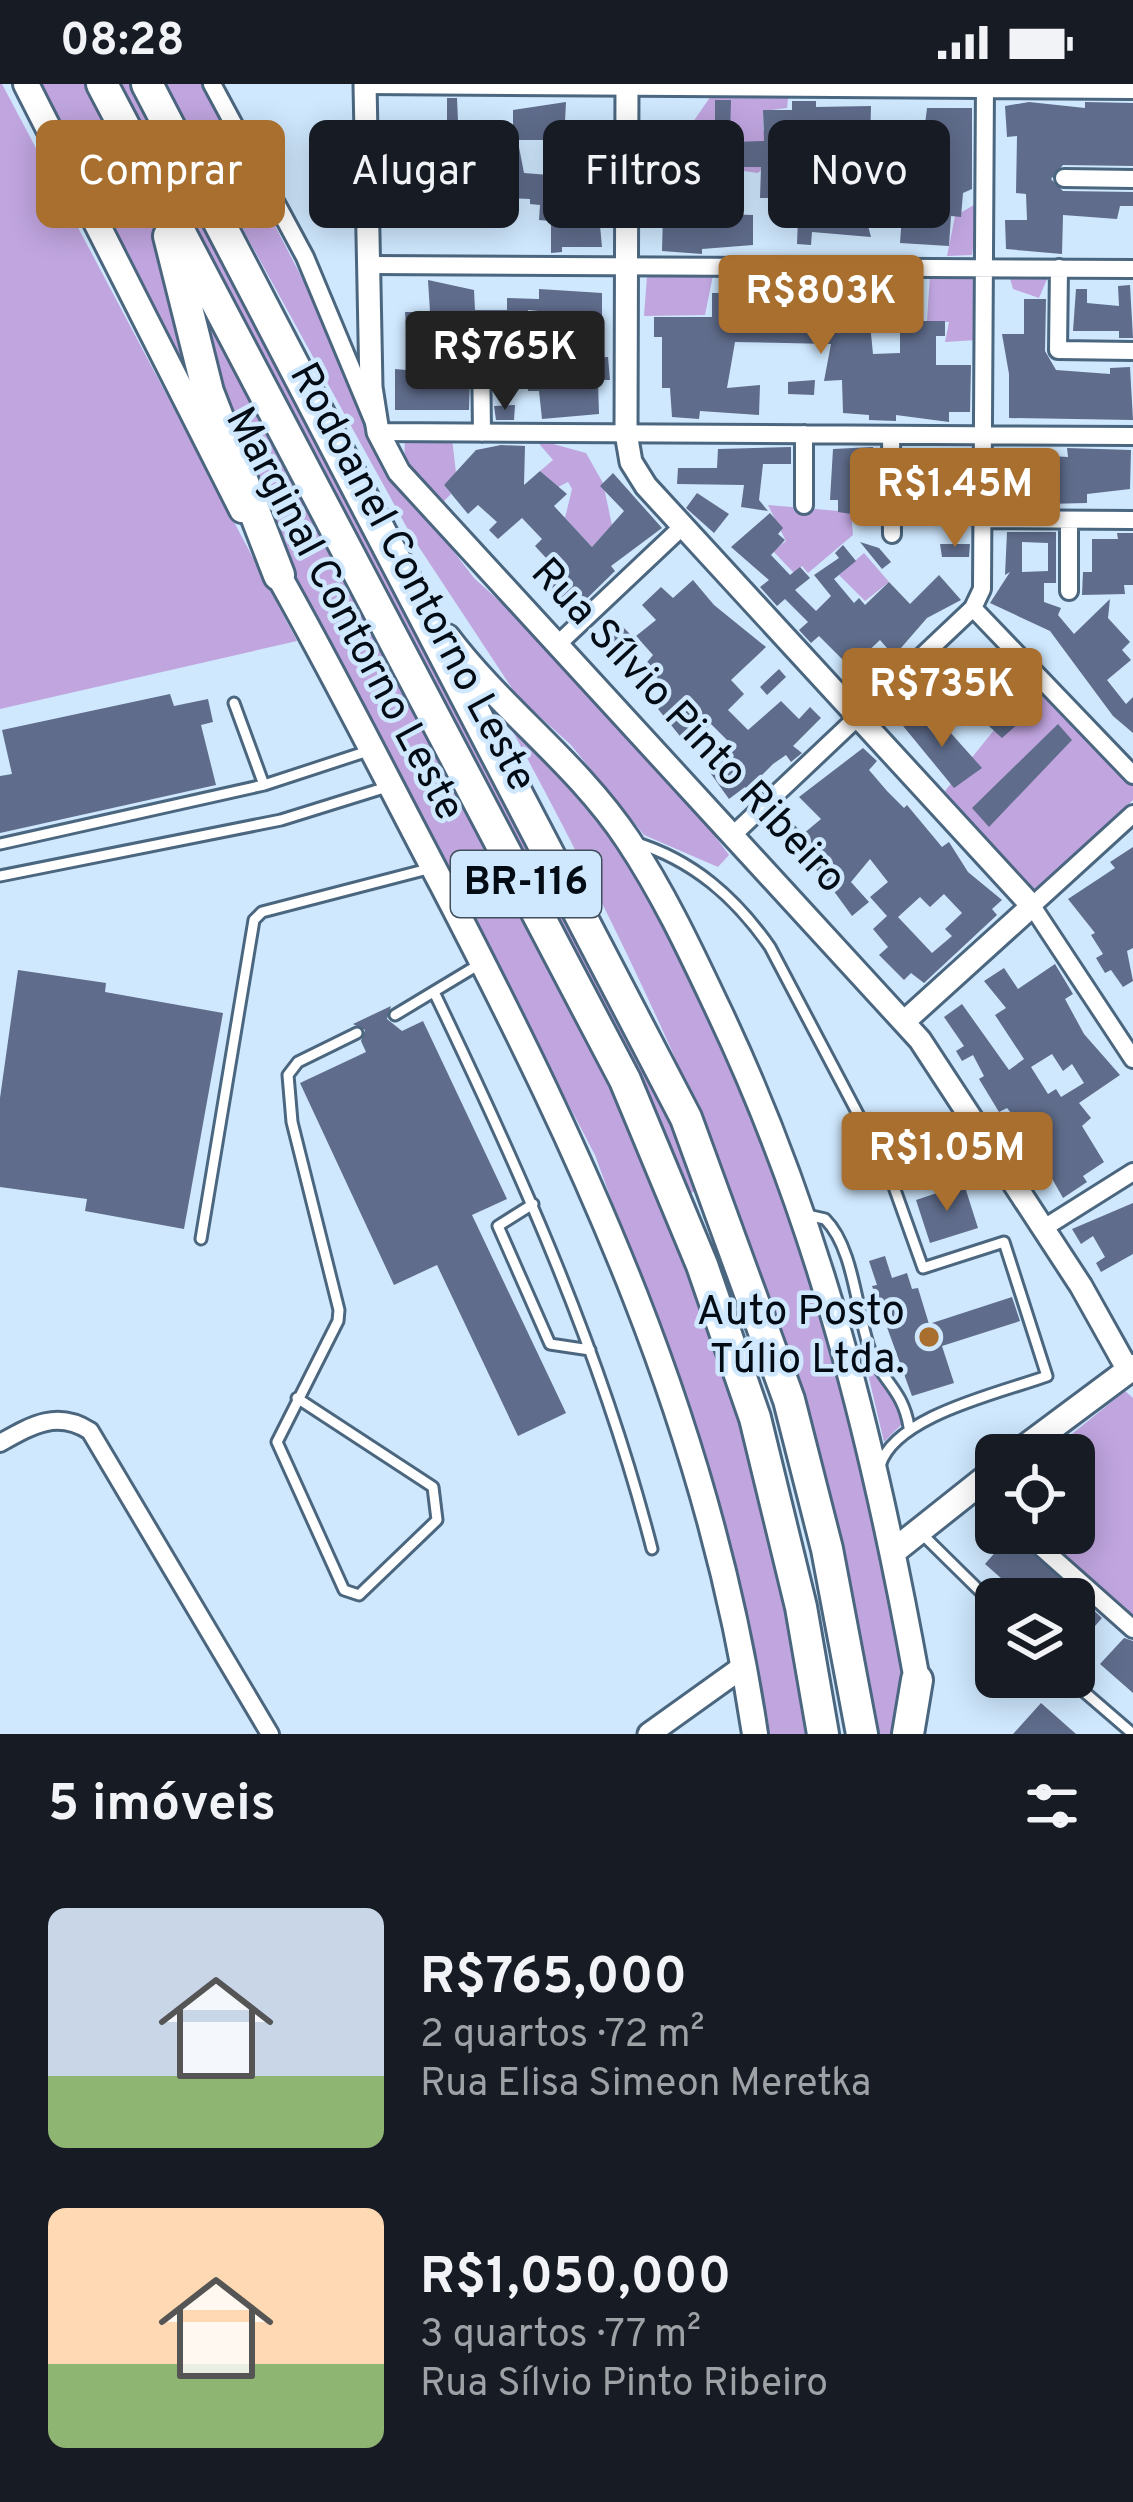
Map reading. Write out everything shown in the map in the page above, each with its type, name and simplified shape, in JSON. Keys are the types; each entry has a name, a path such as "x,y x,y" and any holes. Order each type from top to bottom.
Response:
{"highway":[{"name":"Rodoanel Contorno Leste","path":"102,84 121,120"},
{"name":"Rodoanel Contorno Leste","path":"147,84 627,997 716,1192 766,1329 808,1468 862,1734"},
{"path":"166,228 208,392 279,575"},
{"name":"Rodoanel Contorno Leste","path":"178,228 568,964 657,1154 754,1418 801,1607 823,1734"},
{"path":"908,1734 917,1680"}],"main road":[{"name":"Marginal Contorno Leste","path":"26,84 208,451 392,785 585,1166 638,1298 690,1451 744,1666 755,1734"},
{"name":"Marginal Contorno Leste","path":"416,596 488,692 568,762 629,841 675,918 735,1046 781,1147 879,1474 917,1680"},
{"path":"1043,1434 1130,1369"},
{"path":"894,1551 974,1488"}],"street":[{"path":"212,84 305,257 378,432 1133,436"},
{"path":"365,84 1133,90"},
{"name":"Rua Sílvio Pinto Ribeiro","path":"365,84 371,386 378,432 412,492 560,643 904,1021 1044,1228 1130,1369"},
{"path":"627,85 626,434 637,475 1032,906 1133,1059"},
{"path":"735,833 973,608 984,577 986,87"},
{"path":"1064,178 1133,179"},
{"path":"371,266 1133,268"},
{"path":"1059,268 1058,350 1133,351"},
{"path":"482,433 482,350 539,349"},
{"path":"804,434 804,505"},
{"path":"891,435 892,533"},
{"path":"984,519 1133,520"},
{"path":"1069,520 1070,591"},
{"path":"560,643 683,526"},
{"path":"973,608 1133,775"},
{"path":"904,1021 1133,814"},
{"path":"1044,1228 1133,1172"},
{"path":"0,1443 50,1419 72,1419 90,1431 270,1734"},
{"path":"1049,1554 1133,1629"},
{"path":"649,1734 744,1666"},
{"path":"917,1680 926,1734"}],"lane":[{"path":"234,703 264,785"},
{"path":"0,844 264,785 373,749"},
{"path":"0,876 281,820 392,785"},
{"path":"629,841 700,873 748,916 770,946 889,1173 923,1268 1004,1242 1047,1376 909,1427 887,1446 879,1474"},
{"path":"200,1240 254,920 262,912 434,868"},
{"path":"395,1015 483,963"},
{"path":"434,992 533,1204 620,1429 652,1549"},
{"path":"297,1398 433,1487 438,1501 437,1520 359,1594 344,1589 277,1442 297,1398 339,1310 292,1122 288,1075 298,1062 357,1033"},
{"path":"533,1204 499,1226 553,1346 590,1350"},
{"path":"803,1214 824,1219 837,1238 873,1357 897,1388 909,1427"},
{"path":"919,1531 975,1586"},
{"path":"1090,1698 1132,1734"}],"shaded area":[{"path":"2,84 36,148 36,228 78,228 297,641 0,709"},
{"path":"38,84 89,84 106,120 57,120"},
{"path":"114,84 136,84 155,120 132,120"},
{"path":"163,84 202,84 221,120 183,120"},
{"path":"715,90 789,90 787,108 763,111 768,163 758,173 744,171 744,120 694,120"},
{"path":"979,202 972,255 947,256 955,216"},
{"path":"112,228 157,228 202,402"},
{"path":"188,228 212,228 613,993 704,1189 684,1195"},
{"path":"242,228 276,228 421,509 474,578 550,647 691,804 729,855 718,867 644,835 571,745 517,696 411,535"},
{"path":"1050,272 1039,298 1013,289 1009,275"},
{"path":"930,274 977,275 977,340 945,342 949,322 927,321"},
{"path":"713,275 705,315 644,316 647,276"},
{"path":"199,293 627,1109 731,1379 771,1529 808,1734 766,1734 745,1607 706,1459 595,1155 307,605 234,434"},
{"path":"405,438 452,438 456,473 444,485 451,494 439,506 421,476 404,462"},
{"path":"535,439 586,453 603,483 612,525 592,547 565,518 572,489 568,482 558,487 540,471 553,460"},
{"path":"768,505 851,512 853,535 808,573 802,566 794,573 773,551 786,541"},
{"path":"864,553 889,582 865,601 839,575"},
{"path":"1036,678 1133,782 1133,800 1031,895 945,791"},
{"path":"507,721 563,765 636,871 737,1062 841,1350 912,1680 901,1734 876,1734 853,1599 822,1467 738,1211 631,963"},
{"path":"865,1361 885,1379 902,1415 903,1423 884,1442"},
{"path":"1125,1391 1133,1398 1133,1617 1095,1583 1095,1578 1062,1554 1095,1554 1095,1434 1072,1434"}],"building":[{"path":"447,98 457,98 458,120 447,120"},
{"path":"715,100 731,100 730,120 715,120"},
{"path":"792,101 816,101 816,107 871,106 871,120 768,120 768,198 760,198 761,167 744,167 744,142 764,141 763,110 792,110"},
{"path":"566,102 565,120 543,120 543,140 519,140 519,120 513,120 513,110"},
{"path":"1029,102 1085,108 1085,102 1133,103 1133,166 1063,165 1051,179 1063,191 1133,192 1133,206 1120,206 1117,219 1063,215 1062,254 1006,249 1005,220 1027,220 1026,194 1016,193 1017,136 1007,137 1005,106"},
{"path":"927,108 972,108 972,189 963,193 961,217 951,216 949,246 900,243 901,228 950,228 950,120 926,120"},
{"path":"519,147 524,173 543,175 543,220 539,220 540,205 530,204 530,199 519,199"},
{"path":"744,215 753,215 753,245 702,249 702,254 662,251 663,228 744,228"},
{"path":"551,228 600,228 602,247 562,247 562,252 551,253"},
{"path":"798,228 869,228 871,237 812,232 811,245 797,244"},
{"path":"428,280 474,290 475,310 507,310 507,298 539,299 539,289 602,293 602,317 528,310 528,333 471,342 469,410 395,410 395,369 406,370 406,354 445,350 449,328 406,327 405,312 430,312"},
{"path":"899,281 918,281 923,321 945,321 945,336 936,336 936,365 971,365 970,412 949,412 949,422 896,415 896,421 869,420 869,415 843,413 842,380 824,381 831,344 735,342 727,388 760,385 759,415 700,411 699,419 672,417 670,388 662,388 662,337 654,337 654,317 712,317 712,293 731,293 730,325 787,323 789,289 814,290 813,322 849,323 850,291 898,292","holes":["869,313 900,313 900,353 873,354"]},
{"path":"1130,285 1133,338 1119,338 1119,331 1073,331 1076,289 1087,289 1087,303 1119,306 1118,286"},
{"path":"1024,299 1046,299 1045,351 1056,370 1110,374 1110,368 1130,367 1133,420 1009,418 1009,374 1002,334 1024,334"},
{"path":"608,357 610,380 598,380 599,414 542,419 539,391 528,391 528,378 517,378 517,370 494,369 494,362"},
{"path":"815,380 814,395 788,394 788,382"},
{"path":"515,405 514,420 496,420 494,406"},
{"path":"525,446 524,485 540,471 567,494 554,506 592,547 624,511 600,486 613,473 662,528 611,566 615,571 569,616 541,586 558,571 535,546 542,539 522,518 498,539 489,530 497,522 478,505 468,514 444,485 476,450"},
{"path":"791,447 791,464 763,464 759,500 768,511 741,507 744,485 677,484 678,468 717,468 718,449"},
{"path":"873,447 879,518 838,512 838,500 830,500 833,449"},
{"path":"970,448 968,479 946,480 944,469 910,467 910,450"},
{"path":"1067,448 1131,450 1130,489 1087,494 1087,503 1046,504 1046,499 1034,499 1035,482 1017,477 1018,465 1002,466 1001,453 1068,457"},
{"path":"697,493 729,514 714,533 686,508"},
{"path":"770,513 783,528 778,534 785,540 771,555 790,575 800,567 810,578 795,590 816,611 831,596 814,575 839,558 835,553 843,545 856,561 834,579 854,603 859,598 865,605 889,582 910,604 939,575 961,600 927,618 894,656 880,640 864,655 880,673 867,684 819,636 811,643 799,630 808,622 785,599 777,606 760,587 769,580 731,547"},
{"path":"1007,532 1056,532 1056,583 1044,583 1044,602 1061,608 1058,615 1074,634 1110,599 1108,618 1130,642 1122,650 1131,660 1107,680 1126,704 1133,697 1133,733 1113,716 1050,631 990,603 1010,572 1005,575","holes":["1022,542 1048,543 1048,571 1022,572"]},
{"path":"1117,533 1133,533 1133,585 1124,585 1125,594 1082,595 1083,572 1092,572 1092,539 1118,539"},
{"path":"860,542 879,548 891,562 882,569"},
{"path":"940,544 970,544 969,557 942,557"},
{"path":"693,580 714,605 766,647 731,680 744,694 728,710 748,730 781,701 799,719 810,707 821,718 793,746 802,753 791,762 786,755 773,764 761,776 767,785 753,797 745,787 729,799 706,767 731,744 711,724 688,746 658,709 668,700 659,690 665,685 643,667 653,655 636,636 656,620 642,605 661,587 673,598"},
{"path":"622,626 634,638 616,655 604,643"},
{"path":"998,660 1037,707 1002,738 954,694"},
{"path":"779,669 786,677 767,695 760,687"},
{"path":"170,694 174,706 208,699 213,722 201,725 216,785 0,833 0,776 12,774 2,730"},
{"path":"912,708 933,733 941,737 949,731 982,768 954,788 899,721"},
{"path":"1058,724 1072,740 989,827 972,808"},
{"path":"863,748 877,761 869,770 887,791 904,808 907,805 942,847 949,842 968,872 1002,900 992,909 997,915 924,983 911,973 904,980 879,955 888,947 873,929 887,916 870,897 888,882 870,859 851,882 869,902 852,916 825,879 779,831 790,820 803,834 821,819 799,797","holes":["944,894 962,913 945,929 952,936 932,953 898,917 920,897 930,907"]},
{"path":"1133,847 1133,948 1127,951 1133,981 1123,987 1111,970 1105,973 1096,958 1103,954 1091,935 1095,933 1068,899 1115,868 1110,862"},
{"path":"1055,964 1073,994 1065,999 1084,1034 1120,1075 1079,1103 1091,1118 1082,1126 1104,1162 1083,1176 1087,1182 1063,1198 1025,1131 1007,1108 999,1112 979,1079 984,1076 973,1055 962,1061 956,1051 964,1046 944,1017 962,1004 1009,1070 1024,1059 995,1015 1006,1008 984,981 1004,968 1018,989","holes":["1052,1054 1063,1071 1072,1064 1084,1083 1061,1097 1056,1089 1048,1094 1031,1067"]},
{"path":"18,970 106,983 105,992 223,1013 184,1229 85,1211 87,1199 0,1187 0,1098"},
{"path":"391,1006 387,1019 402,1031 423,1021 507,1199 472,1215 566,1413 518,1436 437,1265 394,1285 300,1083 366,1052 361,1041 365,1030 353,1024"},
{"path":"964,1184 978,1228 930,1243 916,1200"},
{"path":"1133,1203 1133,1254 1101,1272 1096,1263 1105,1257 1093,1236 1081,1244 1072,1229"},
{"name":"Auto Posto Túlio Ltda.","path":"885,1256 892,1278 907,1273 912,1289 918,1288 929,1324 1012,1297 1020,1321 942,1346 954,1383 912,1396 872,1286 877,1285 869,1261"},
{"path":"994,1554 1034,1554 1060,1578 1001,1578 985,1564"},
{"path":"1124,1638 1133,1641 1133,1693 1100,1664"},
{"path":"1041,1703 1076,1734 1013,1734"}],"place":[{"name":"Auto Posto Túlio Ltda.","path":"929,1337"}]}
